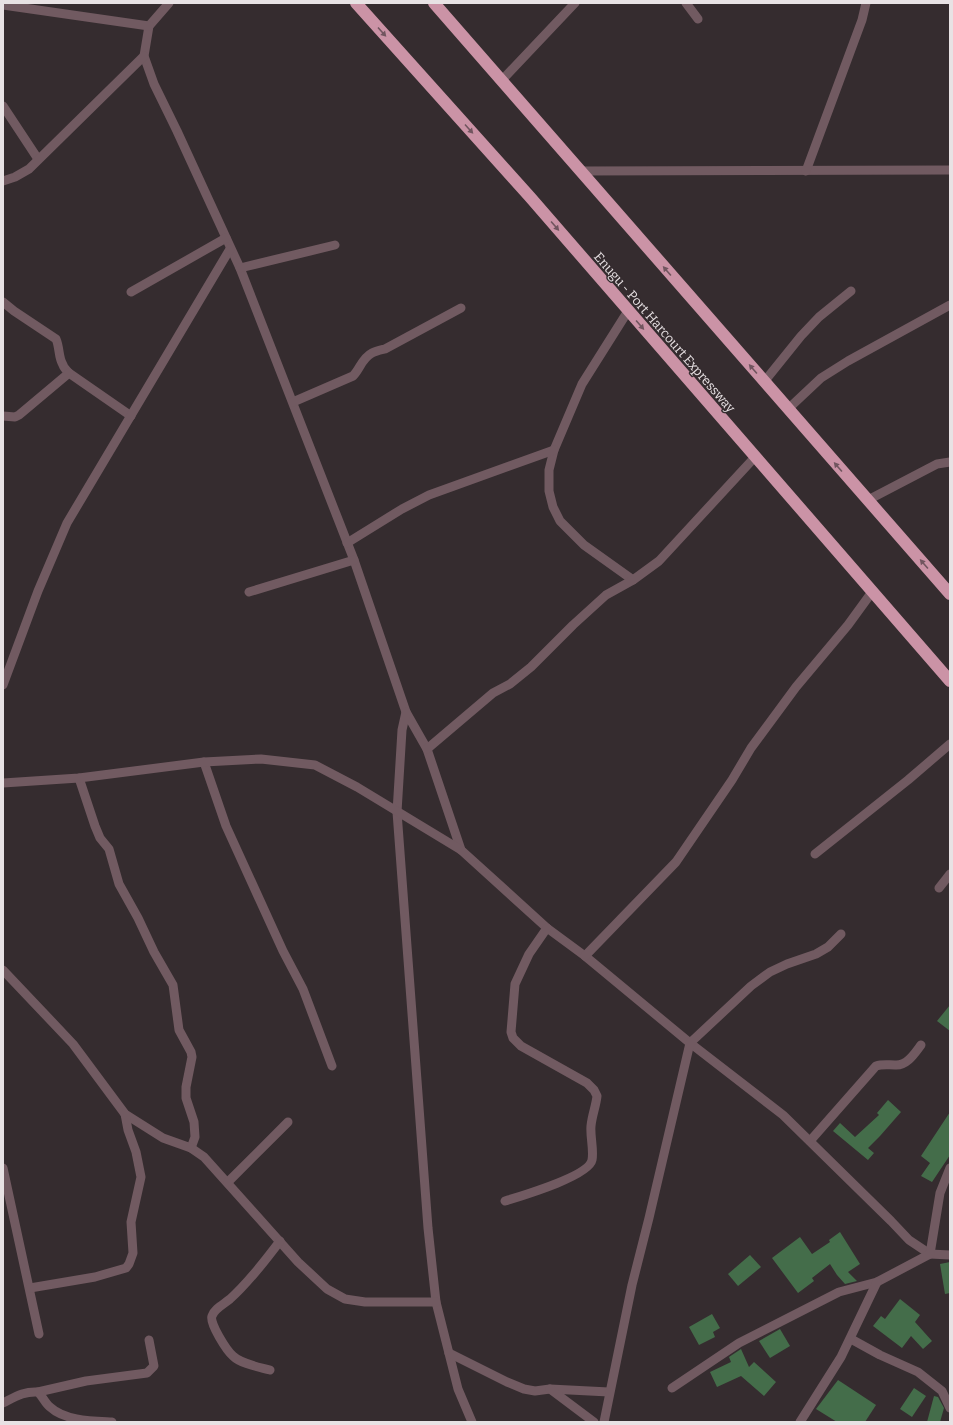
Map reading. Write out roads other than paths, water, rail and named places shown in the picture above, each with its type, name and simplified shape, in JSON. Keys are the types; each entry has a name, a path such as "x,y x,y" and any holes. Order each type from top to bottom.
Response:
{"highway":[{"name":"Enugu - Port Harcourt Expressway","path":"356,3 530,197 950,681"},
{"path":"434,3 950,594"}],"street":[{"path":"169,3 150,26 144,56 154,84 178,131 230,249 240,268 354,560 406,712 427,749 461,850"},
{"path":"502,80 575,3"},
{"path":"686,3 698,19"},
{"path":"806,171 862,20 866,3"},
{"path":"3,5 150,26"},
{"path":"3,181 15,177 28,169 144,56"},
{"path":"3,106 38,159"},
{"path":"580,171 950,172"},
{"path":"131,292 226,238"},
{"path":"240,268 335,245"},
{"path":"3,685 38,591 67,523 230,249"},
{"path":"764,382 801,336 819,317 851,290"},
{"path":"3,302 56,339 63,365 69,373 131,416"},
{"path":"788,409 821,378 950,305"},
{"path":"293,402 353,376 358,371 365,358 372,352 385,349 461,308"},
{"path":"628,311 582,384 554,450 549,470 549,491 553,507 560,521 584,545 633,580"},
{"path":"3,416 15,417 19,415 69,373"},
{"path":"347,542 402,509 429,495 554,450"},
{"path":"427,749 493,693 510,684 531,667 573,625 606,595 633,580 659,561 755,458"},
{"path":"868,500 937,464 950,462"},
{"path":"249,592 354,560"},
{"path":"585,956 676,862 732,780 751,748 796,687 848,625 872,592"},
{"path":"3,657 12,661"},
{"path":"406,712 402,730 397,812 428,1228 436,1302 458,1389 472,1422"},
{"path":"815,854 908,780 950,744"},
{"path":"3,783 79,778 204,762 261,758 315,764 357,787 461,850 547,928 585,956 690,1043 783,1115 909,1240 930,1254"},
{"path":"204,762 226,826 270,923 303,989 332,1066"},
{"path":"79,778 100,838 109,849 119,884 173,985 179,1030 191,1052 192,1058 186,1087 186,1098 194,1122 195,1137 191,1148"},
{"path":"939,888 950,874"},
{"path":"505,1202 549,1186 581,1172 592,1160 591,1126 598,1096 587,1083 521,1046 513,1038 511,1032 514,984 529,954 547,928"},
{"path":"604,1422 632,1285 690,1043 758,981 770,972 787,964 816,954 828,947 841,934"},
{"path":"3,970 73,1044 125,1114 163,1138 191,1148 204,1157 228,1182 298,1262 327,1290 345,1299 365,1302 436,1302"},
{"path":"810,1141 876,1066 900,1065 911,1057 922,1045"},
{"path":"30,1288 95,1277 126,1268 129,1264 133,1253 131,1222 141,1177 136,1152 128,1130 125,1114"},
{"path":"228,1182 288,1122"},
{"path":"3,1168 6,1203 30,1288 39,1334"},
{"path":"930,1254 940,1193 950,1168"},
{"path":"270,1370 248,1364 233,1356 214,1328 212,1316 216,1310 230,1299 262,1265 280,1241"},
{"path":"672,1388 739,1343 839,1292 877,1282 930,1254 950,1255"},
{"path":"800,1422 842,1357 877,1282"},
{"path":"851,1339 880,1355 918,1372 942,1391 950,1408"},
{"path":"3,1403 22,1393 38,1392 86,1382 148,1373 154,1366 149,1340"},
{"path":"449,1353 524,1389 535,1391 550,1389 609,1392"},
{"path":"550,1389 594,1422"},
{"path":"38,1392 50,1408 62,1415 83,1421 112,1422"}]}
